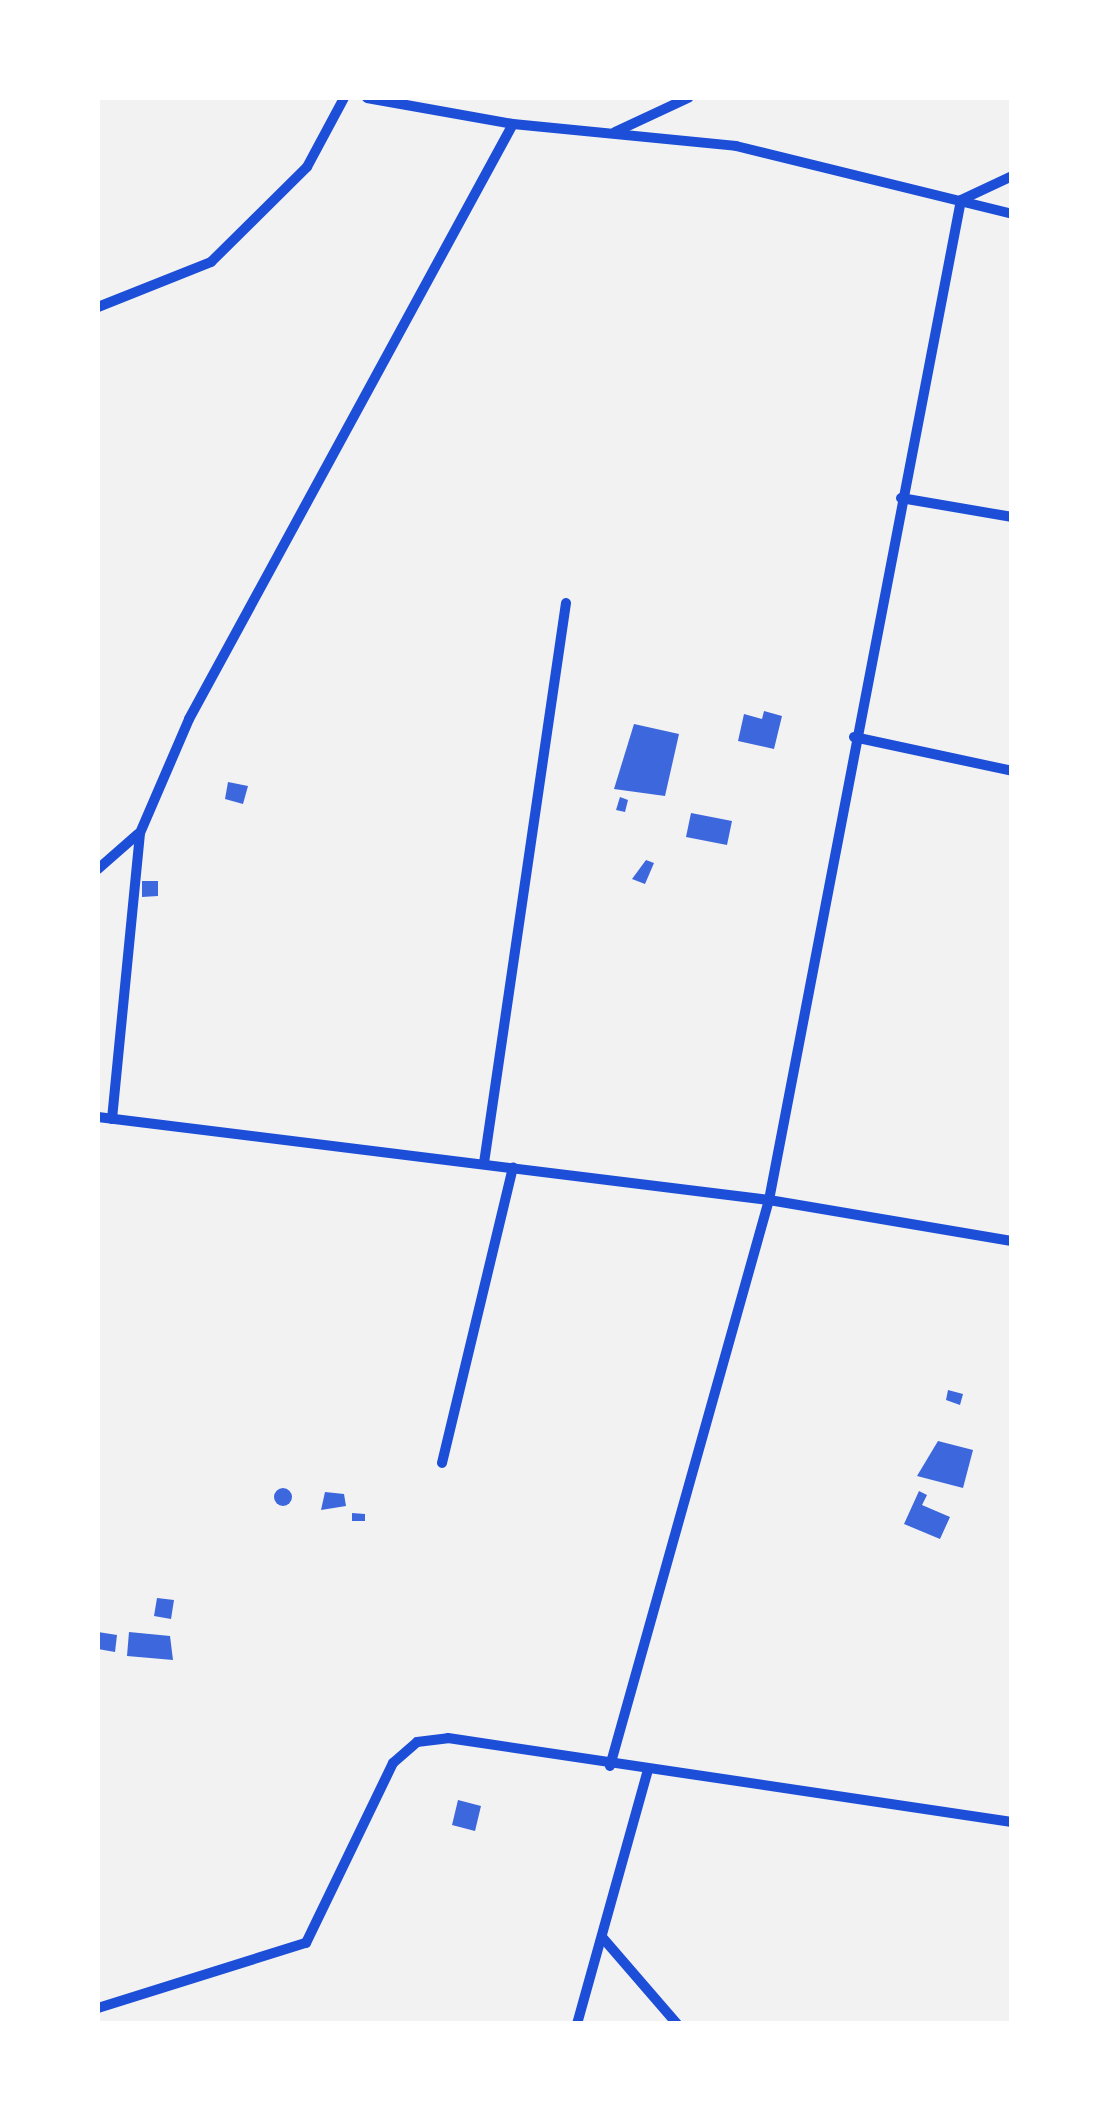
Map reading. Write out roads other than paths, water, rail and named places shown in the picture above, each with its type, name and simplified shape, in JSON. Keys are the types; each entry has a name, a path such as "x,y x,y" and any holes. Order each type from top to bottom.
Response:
{"street":[{"path":"98,306 211,262 307,167 344,98"},
{"path":"367,98 514,124 736,146 1012,214"},
{"path":"614,133 688,98"},
{"path":"112,1118 140,833 189,719 514,124"},
{"path":"961,200 1012,176"},
{"path":"610,1766 769,1200 854,737 961,200"},
{"path":"901,498 1012,516"},
{"path":"484,1162 566,603"},
{"path":"854,737 1012,771"},
{"path":"98,869 140,833"},
{"path":"98,1117 769,1200 1012,1241"},
{"path":"442,1464 513,1166"},
{"path":"98,2008 306,1943 394,1763 417,1742 448,1738 647,1773 1012,1822"},
{"path":"577,2024 647,1773"},
{"path":"602,1937 677,2024"}]}
